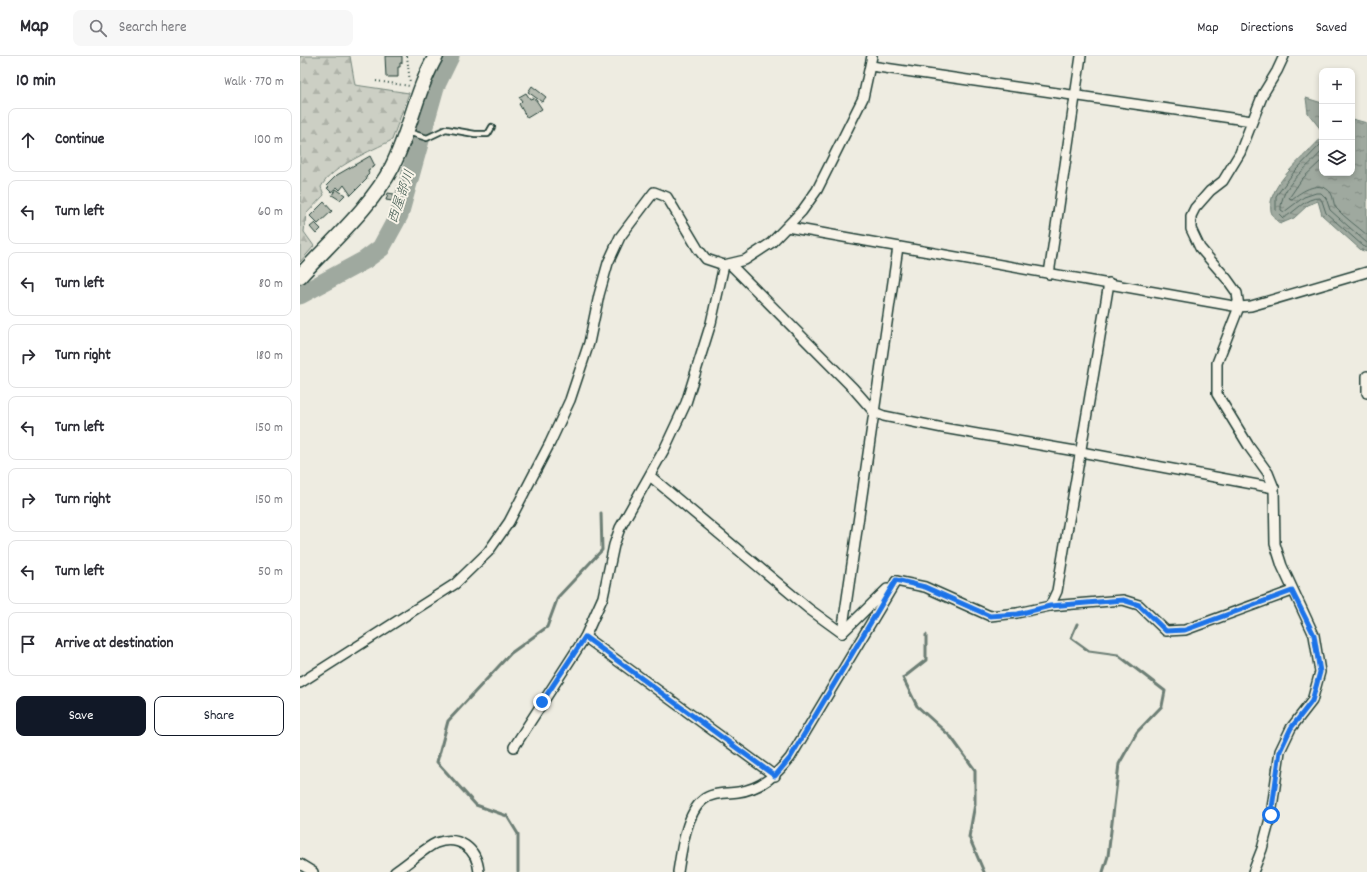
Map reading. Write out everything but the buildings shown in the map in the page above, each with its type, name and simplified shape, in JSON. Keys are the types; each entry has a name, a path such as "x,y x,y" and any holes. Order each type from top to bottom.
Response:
{"main road":[{"path":"300,276 375,195 392,167 409,133 415,88 436,56"}],"street":[{"path":"300,683 455,584 488,552 509,522 550,443 570,400 589,343 598,295 608,263 620,237 654,192 667,198 698,249 706,259 727,264 745,260 770,243 786,228 802,211 817,190 863,98 872,56"},
{"path":"1049,274 1081,56"},
{"path":"1253,872 1262,849 1271,815 1280,751 1291,728 1312,701 1320,672 1314,635 1292,591 1275,544 1274,488 1268,473 1250,448 1217,394 1217,363 1239,307 1236,293 1233,288 1200,248 1191,229 1191,216 1195,208 1210,191 1223,181 1240,153 1263,94 1284,56"},
{"path":"871,66 1252,121"},
{"path":"786,228 1239,307 1251,306 1367,272"},
{"path":"842,633 898,247"},
{"path":"727,264 852,388 874,412 884,416 943,428 1274,488"},
{"path":"514,747 585,637 603,597 620,528 666,448 686,403 711,323 727,264"},
{"path":"1050,606 1057,592 1109,284"},
{"path":"1367,376 1367,393"},
{"path":"650,476 809,609 842,633"},
{"path":"842,633 896,580"},
{"path":"896,580 925,587 990,616 1018,614 1050,606 1123,600 1139,605 1166,631 1185,630 1292,591"},
{"path":"678,872 682,847 690,821 701,801 710,795 752,790 775,776 790,758 896,580"},
{"path":"585,637 775,776"},
{"path":"395,872 435,844 450,841 463,843 474,854 479,872"},
{"path":"300,864 313,872"}],"lane":[{"path":"409,133 427,138 446,129 475,134 488,134 492,127"}],"path":[{"path":"376,81 415,88 407,56"}],"green space":[{"path":"300,56 350,56 355,85 409,93 392,140 363,154 334,172 326,179 321,187 324,195 306,214 304,232 314,246 300,262"}],"water":[{"path":"1306,98 1319,102 1319,127 1308,113"},
{"path":"1355,120 1367,123 1367,252 1361,250 1322,215 1318,201 1308,205 1294,218 1280,224 1273,216 1271,211 1271,201 1281,181 1319,140 1319,176 1355,176"}],"waterway":[{"name":"西屋部川","path":"300,295 365,260 381,248 399,215 435,87 450,56"},
{"path":"518,872 518,834 507,816 476,805 437,762 448,721 511,653 547,627 558,597 602,550 601,513"},
{"path":"1077,624 1071,638 1089,651 1118,655 1165,691 1162,706 1137,732 1119,764 1108,856 1103,872"},
{"path":"926,635 926,660 903,678 917,706 951,737 975,770 975,804 969,837 984,872"}],"route":[{"path":"542,702 585,637 722,735 775,776 790,758 896,580 925,587 990,616 1018,614 1050,606 1101,600 1123,600 1139,605 1166,631 1185,630 1292,591 1307,618 1314,635 1320,672 1312,701 1291,728 1280,751 1271,815"}]}
